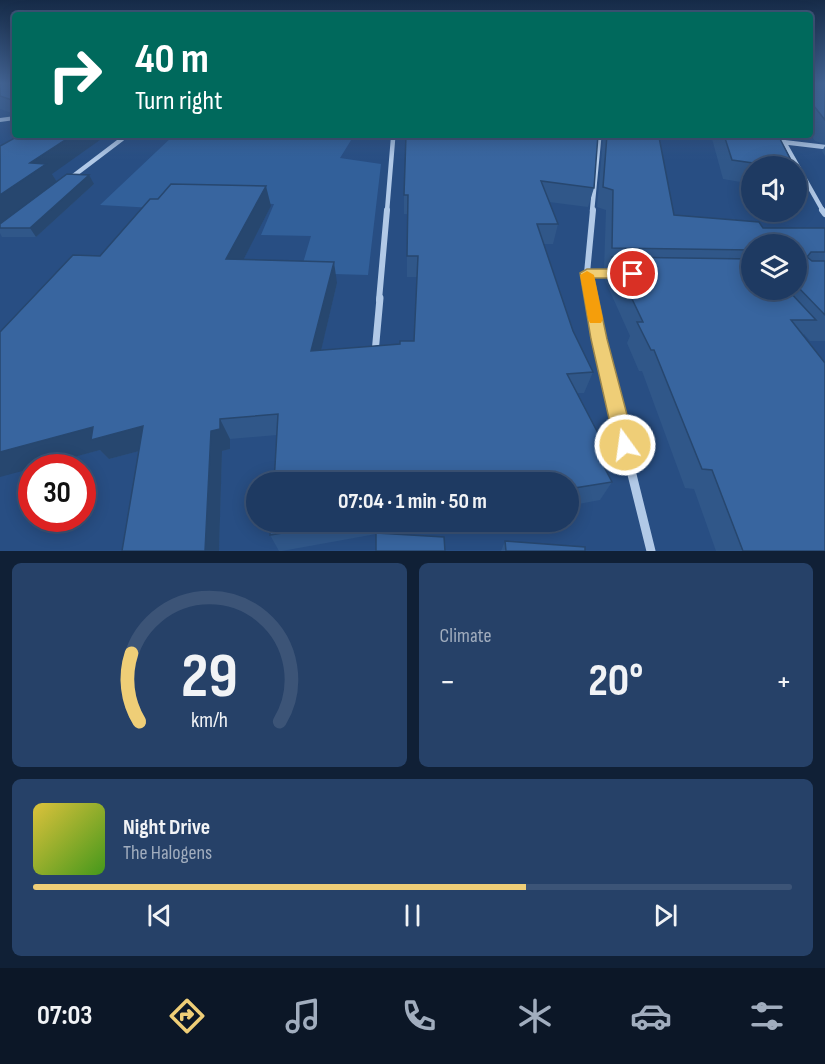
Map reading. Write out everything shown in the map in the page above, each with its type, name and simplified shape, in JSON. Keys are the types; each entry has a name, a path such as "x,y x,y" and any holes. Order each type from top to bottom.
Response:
{"street":[{"path":"60,185 123,138"},
{"path":"375,359 393,138"},
{"path":"599,138 587,273 599,339 651,551"},
{"path":"763,139 825,147"},
{"path":"784,142 825,214"}],"lane":[{"path":"587,273 622,274"}],"shaded area":[{"path":"171,138 352,138 340,158 381,164 368,275 300,273 311,236 261,235 274,204 161,200 154,208 100,205"}],"building":[{"path":"816,109 825,109 825,120"},
{"path":"15,138 68,138 30,163 46,164 0,195 0,146"},
{"path":"406,138 598,138 594,188 541,181 558,224 537,224 573,331 593,372 567,374 611,458 600,459 612,482 579,487 579,472 275,472 278,414 220,419 220,429 211,431 205,551 122,551 143,426 91,440 93,427 0,452 0,332 73,255 100,256 150,199 158,199 171,184 266,186 226,259 334,262 311,351 414,341 418,256 407,256 408,195 404,195"},
{"path":"607,138 659,138 674,215 759,222 763,228 825,228 825,252 811,252 807,257 807,234 741,234 741,250 612,248 613,190 603,187"},
{"path":"725,138 780,138 789,156 741,156 741,161 732,160"},
{"path":"67,174 89,175 30,228 0,228 0,224"},
{"path":"612,257 741,259 741,300 797,300 816,320 791,320 825,363 825,551 743,551 712,470 702,469 654,350 651,350 637,322 643,322"},
{"path":"807,257 812,261 825,261 825,315 807,296"},
{"path":"270,532 288,532 270,535"},
{"path":"376,533 444,537 445,551 376,551"},
{"path":"505,541 585,547 585,551 506,551"}],"slow traffic":[{"path":"587,275 595,319"}],"route":[{"path":"625,445 599,339 587,273 633,274"}]}
